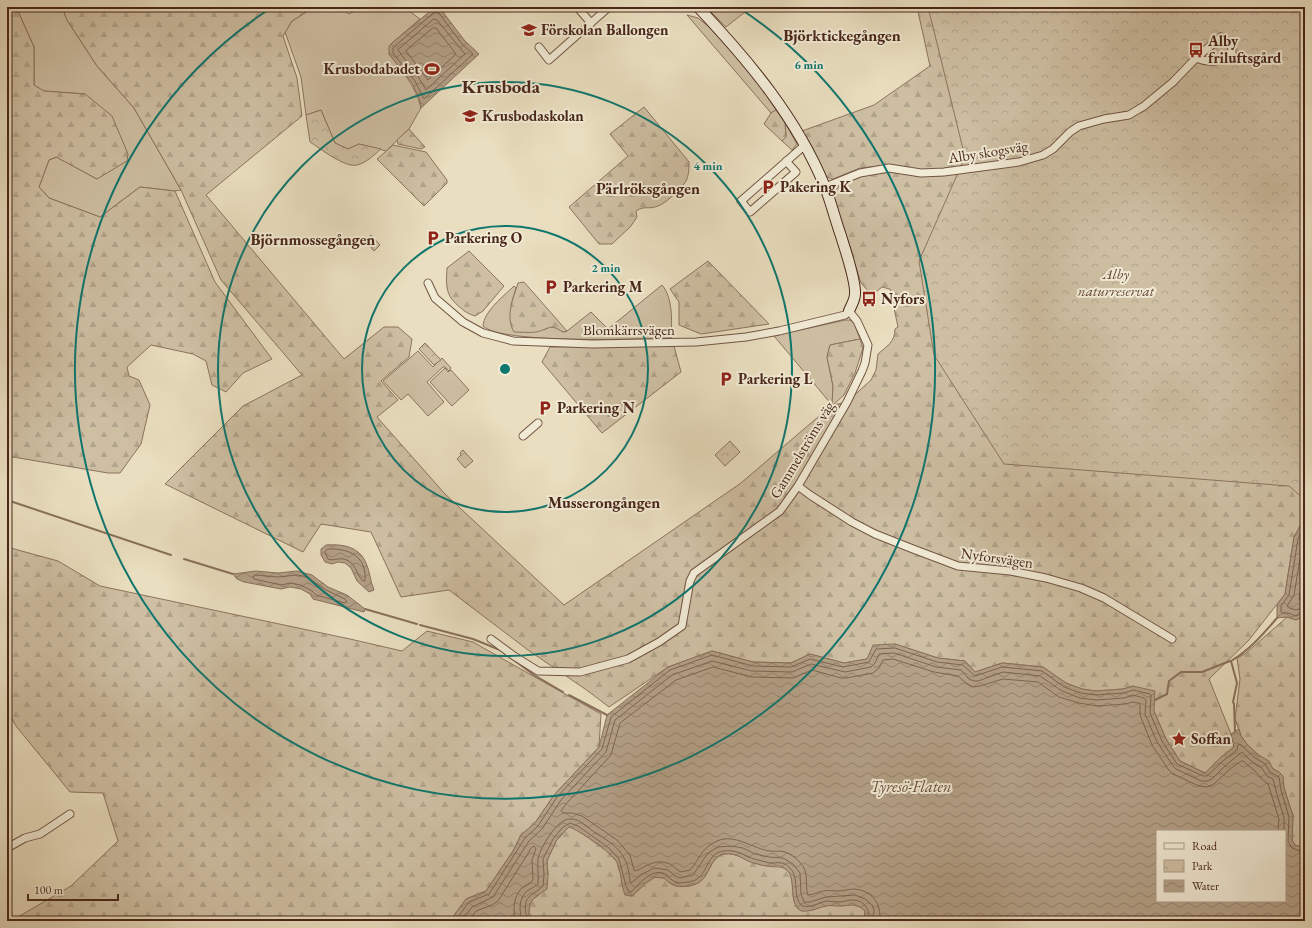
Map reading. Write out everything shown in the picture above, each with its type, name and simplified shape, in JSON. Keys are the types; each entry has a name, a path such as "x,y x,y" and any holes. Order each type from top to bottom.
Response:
{"street":[{"path":"577,7 591,23"},
{"path":"539,47 550,60 609,7"},
{"path":"698,7 729,40 768,88 805,145 825,187 844,245 854,284 855,295 849,311"},
{"name":"Alby skogsväg","path":"825,187 860,173 890,168 920,173 944,172 1019,162 1043,156 1079,126 1104,119 1129,115 1144,106 1173,82 1196,58 1222,37 1230,44 1232,49 1232,55 1211,62 1196,58"},
{"path":"786,161 796,172 750,212 741,201 786,161 805,145"},
{"name":"Blomkärrsvägen","path":"428,283 436,298 463,322 483,333 513,341 527,342 593,344 674,343 702,341 779,331 845,315 849,311"},
{"name":"Gammelströms väg","path":"491,639 538,671 580,672 628,659 660,642 682,626 690,581 694,573 780,512 798,486 847,402 862,371 868,345 857,321 849,311"},
{"path":"523,436 538,423"},
{"name":"Nyforsvägen","path":"798,486 810,496 852,522 875,534 958,566 1010,571 1046,578 1081,588 1104,598 1172,639"},
{"path":"7,848 25,838 40,834 70,814"}],"green space":[{"path":"7,7 16,7 34,47 34,85 44,91 85,94 112,116 128,154 127,161 97,179 56,157 49,160 39,187 49,198 100,217 140,187 175,191 215,282 272,359 243,373 226,392 212,385 206,361 193,354 151,345 127,367 129,376 139,380 150,405 141,444 120,473 108,473 7,456"},
{"path":"16,7 62,7 67,20 97,66 134,108 181,190 175,191 140,187 100,217 49,198 39,187 49,160 57,157 97,179 85,94 43,91 34,85 34,47"},
{"path":"62,7 314,7 292,21 283,36 297,78 302,116 206,195 344,359 384,327 398,327 412,339 409,357 381,381 398,400 377,417 445,494 564,605 741,483 832,405 833,386 827,357 830,345 860,339 863,348 855,373 844,395 833,405 847,402 871,380 876,370 878,354 892,341 895,329 898,327 890,289 882,287 872,295 861,283 833,197 834,191 844,183 862,176 890,172 983,170 1289,462 1305,496 1305,517 1294,537 1285,594 1249,640 1209,679 1231,734 1234,747 1205,773 1180,761 1166,739 1154,711 1133,686 1123,689 1096,691 1082,689 1066,683 1043,667 1002,663 975,672 965,661 938,658 895,644 867,659 844,663 810,654 791,663 753,662 712,651 668,667 609,707 528,650 449,590 401,597 371,532 321,524 303,552 165,484 243,406 302,375 221,280 181,190 134,108 97,66 67,20"},
{"path":"314,7 339,7 349,14 362,7 404,7 420,19 392,43 389,54 412,86 421,108 409,129 386,151 359,144 348,149 335,143 321,110 306,115 301,77 285,32 292,21"},
{"path":"706,7 741,7 745,12 726,27"},
{"path":"917,7 951,7 981,164 925,171 890,165 860,168 833,179 829,178 824,175 812,147 802,131 874,105 930,66"},
{"name":"Alby naturreservat","path":"928,7 1305,7 1305,500 1289,486 1004,464 934,355 919,261 965,157"},
{"path":"687,15 698,18 713,30 738,57 760,85 776,110 771,113"},
{"path":"644,107 689,162 687,179 669,199 661,205 642,208 636,211 637,217 631,226 612,244 599,244 569,207 628,156 610,134"},
{"path":"321,110 335,143 348,149 359,144 381,149 367,161 357,165 352,165 340,161 310,142 306,115"},
{"path":"776,110 785,123 786,137 782,141 764,124 771,113"},
{"path":"785,123 797,144 792,150 782,141 786,136"},
{"path":"409,129 425,147 421,149 398,144 397,140"},
{"path":"393,145 426,152 447,180 447,183 424,206 377,159"},
{"path":"371,235 380,245 374,251 365,240"},
{"path":"469,251 504,286 483,311 475,316 469,314 456,304 449,295 447,285 447,268"},
{"path":"708,261 769,324 701,334 679,325 679,302 670,289"},
{"path":"524,282 567,331 563,332 552,327 536,332 514,332 510,320 512,302 518,283"},
{"path":"662,285 666,290 670,303 671,338 542,338 515,336 495,332 483,326 484,320 491,309 514,286 516,288 511,305 544,330 554,327 563,332 567,331 591,312 608,329"},
{"path":"850,320 854,323 860,339 830,345 827,357 833,386 832,405 774,336"},
{"path":"425,343 441,360 434,365 419,349"},
{"path":"674,346 681,372 602,433 542,362 550,347"},
{"path":"418,351 433,367 442,358 451,368 449,371 443,367 427,382 444,402 428,416 408,394 401,400 383,381"},
{"path":"445,368 448,372 451,370 469,390 452,406 430,382"},
{"path":"730,441 740,452 725,466 715,455"},
{"path":"463,450 473,461 465,468 457,459"},
{"path":"7,547 58,561 100,586 402,651 427,631 473,642 601,714 599,747 554,795 535,823 521,835 513,851 486,891 466,899 450,921 11,921 71,886 118,841 103,793 70,792 16,726 7,709"},
{"path":"1305,615 1305,852 1301,847 1295,845 1292,840 1293,816 1284,788 1282,776 1246,743 1241,736 1235,719 1240,679 1237,658 1245,654 1287,617 1296,620"},
{"path":"569,827 576,829 607,851 617,862 619,870 632,896 655,877 664,878 677,886 683,887 696,884 702,880 715,859 724,854 733,854 755,863 766,866 781,867 788,871 792,879 795,905 798,909 813,910 826,905 852,904 861,907 865,911 864,921 540,921 529,914 529,907 532,899 538,896 548,875 547,861 556,841"}],"water":[{"name":"Krusbodabadet","path":"435,7 439,7 465,41 479,54 421,108 419,98 412,83 389,54 389,46"},
{"path":"1305,517 1305,615 1296,620 1287,617 1277,618 1277,605 1285,594 1294,537"},
{"path":"326,545 349,547 359,553 363,557 367,566 374,590 369,592 357,581 351,568 345,563 338,562 332,564 325,562 321,555 321,549"},
{"path":"256,571 278,573 297,571 312,575 328,587 347,595 365,609 364,612 313,599 310,594 301,589 290,587 281,589 244,582 237,579 233,574"},
{"name":"Tyresö-Flaten","path":"895,644 938,658 965,661 975,672 1002,663 1043,667 1066,683 1082,689 1096,691 1123,689 1133,686 1155,691 1154,711 1166,739 1180,761 1205,773 1234,747 1231,734 1239,729 1241,736 1246,743 1257,754 1269,761 1273,769 1283,776 1284,788 1293,816 1292,840 1295,845 1301,847 1305,852 1305,921 864,921 865,911 855,905 828,906 801,911 796,906 794,901 792,880 786,869 779,866 766,866 749,862 733,854 724,854 715,859 702,880 696,884 683,887 677,886 664,878 655,877 632,896 625,895 618,865 614,858 595,842 569,827 556,841 547,861 547,889 536,896 530,904 529,914 539,921 450,921 466,899 486,891 513,851 521,835 535,823 554,795 599,747 607,715 668,667 712,651 753,662 791,663 810,654 844,663 867,659 873,645"}],"waterway":[{"path":"7,500 171,555"},
{"path":"184,559 233,574"},
{"path":"365,609 417,624"},
{"path":"1235,731 1233,702 1237,683 1231,661 1250,647 1277,618"},
{"path":"420,625 473,639 500,650 534,675 563,692"},
{"path":"1155,700 1167,694 1169,681 1181,672 1202,672 1230,661"},
{"path":"569,695 607,715"}],"place":[{"name":"Förskolan Ballongen","path":"529,30"},
{"name":"Alby friluftsgård","path":"1196,50"},
{"name":"Krusbodabadet","path":"432,69"},
{"name":"Krusbodaskolan","path":"470,116"},
{"name":"Pakering K","path":"768,187"},
{"name":"Parkering O","path":"433,238"},
{"name":"Parkering M","path":"551,287"},
{"name":"Nyfors","path":"869,299"},
{"name":"Parkering L","path":"726,379"},
{"name":"Parkering N","path":"545,408"},
{"name":"Soffan","path":"1179,739"}],"district":[{"name":"Björktickegången","path":"842,35"},
{"name":"Krusboda","path":"501,86"},
{"name":"Pärlröksgången","path":"648,188"},
{"name":"Björnmossegången","path":"313,239"},
{"name":"Musserongången","path":"604,502"}]}
